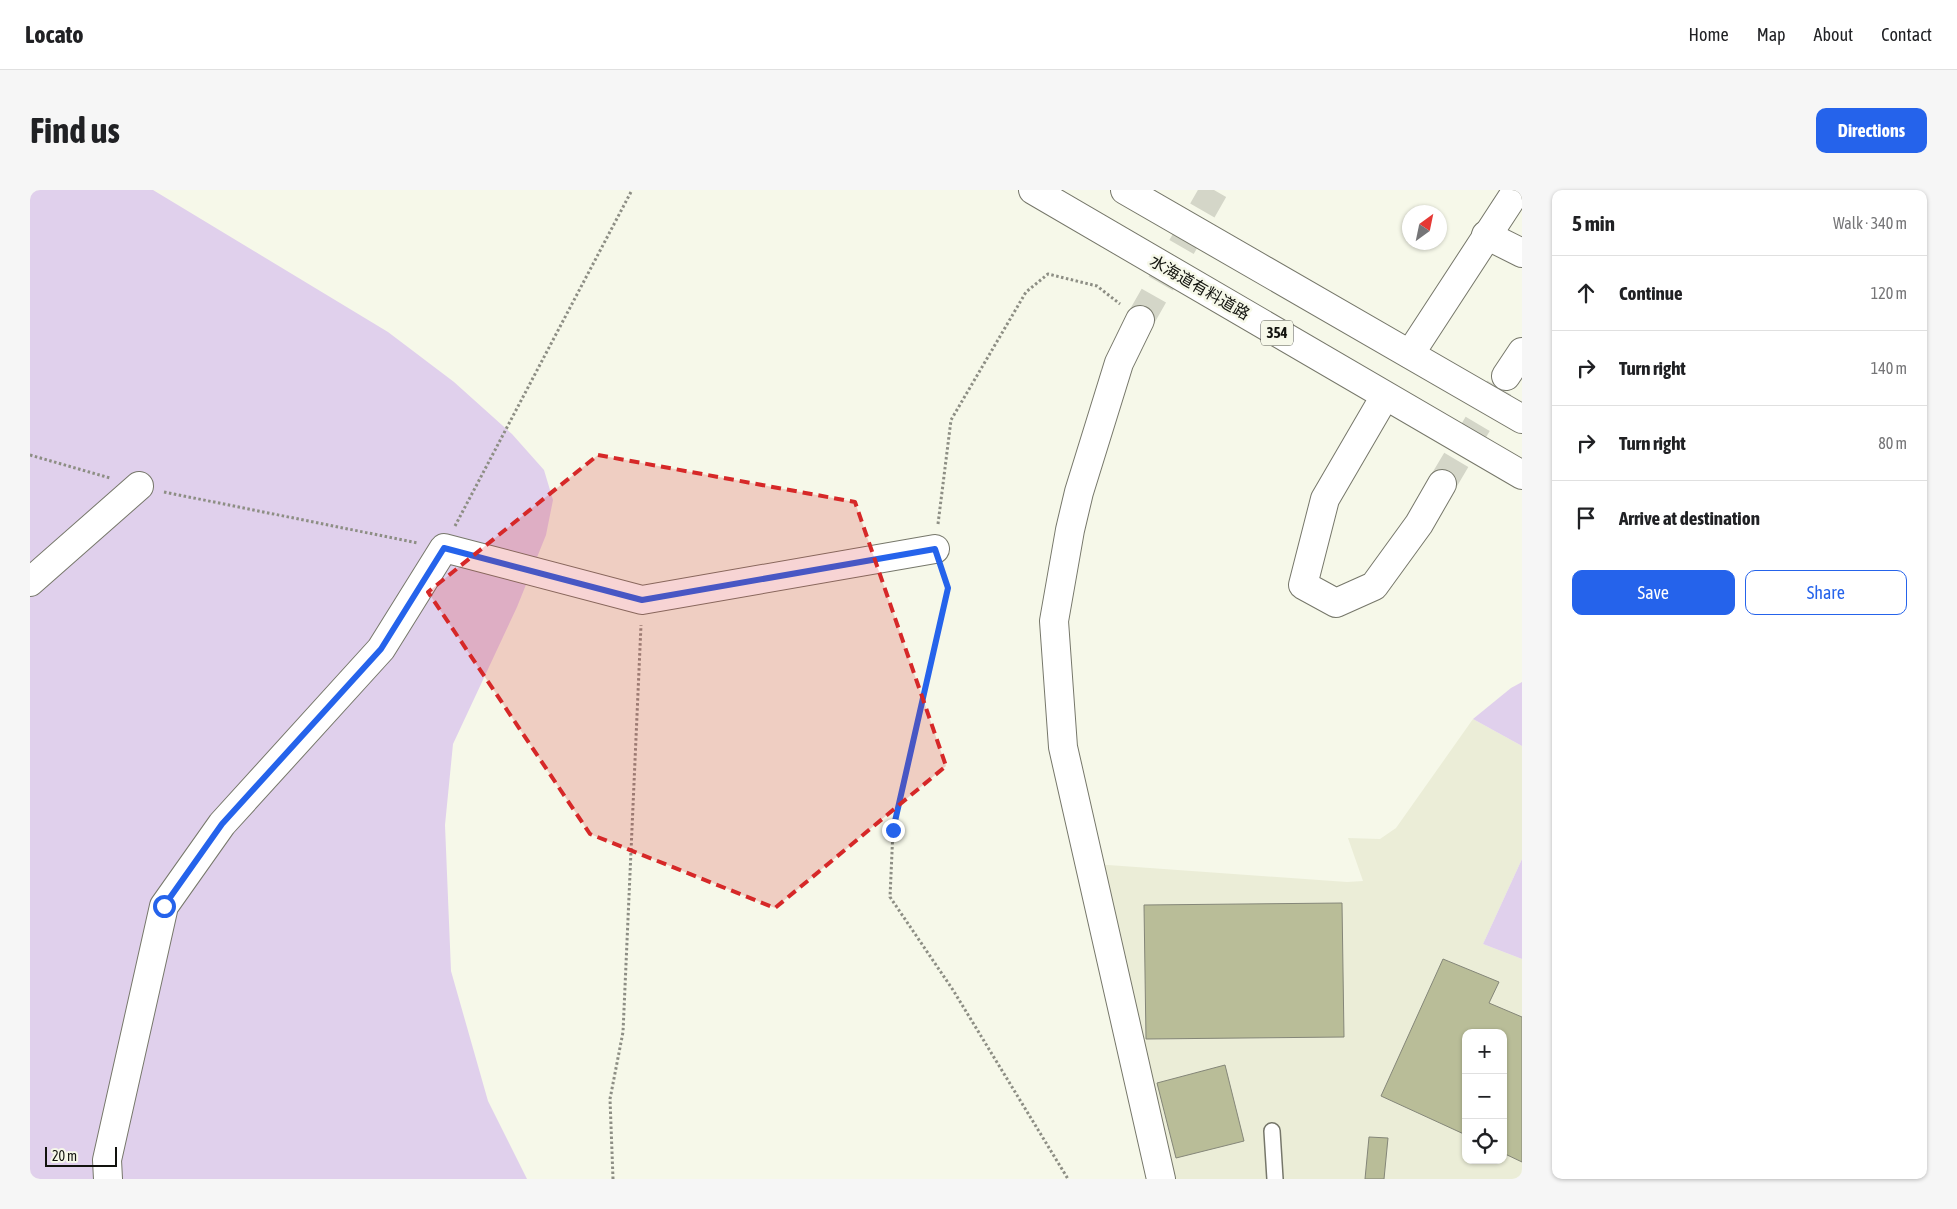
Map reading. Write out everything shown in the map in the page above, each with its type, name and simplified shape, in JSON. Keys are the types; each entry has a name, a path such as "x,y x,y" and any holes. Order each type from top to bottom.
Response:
{"main road":[{"name":"水海道有料道路","path":"1033,190 1522,476"},
{"path":"1125,190 1522,419"},
{"path":"1410,354 1517,190"},
{"path":"1486,235 1522,254"},
{"path":"1140,320 1120,363 1079,492 1070,530 1054,621 1063,747 1161,1179"},
{"path":"1506,376 1522,352"},
{"path":"1385,396 1325,499 1303,585 1336,603 1374,586 1419,524 1442,484"},
{"path":"30,582 139,486"},
{"path":"108,1179 107,1160 164,906 222,824 381,649 444,548 642,600 935,549"}],"lane":[{"path":"1272,1131 1275,1179"}],"path":[{"path":"30,455 139,486 444,548 632,190"},
{"path":"1068,1179 954,990 890,897 893,830 948,588 935,549 950,420 1026,292 1048,274 1097,286 1140,320"},
{"path":"613,1179 610,1099 623,1032 642,600"}],"highlighted area":[{"path":"598,455 855,502 946,766 775,908 590,834 428,592"}],"shaded area":[{"path":"30,190 153,190 388,332 454,382 512,434 544,470 553,500 546,535 517,607 453,744 445,825 451,971 488,1101 527,1179 30,1179"},
{"path":"1522,682 1522,746 1473,719 1511,688"},
{"path":"1473,719 1522,746 1522,859 1483,944 1522,959 1522,1179 1173,1179 1094,864 1347,882 1363,881 1348,838 1380,839 1396,828"},
{"path":"1522,859 1522,959 1483,944"}],"building":[{"path":"1342,903 1344,1037 1146,1039 1144,905"},
{"path":"1443,959 1499,982 1489,1003 1522,1017 1522,1162 1507,1155 1507,1029 1462,1029 1462,1133 1381,1096"},
{"path":"1225,1065 1244,1141 1176,1158 1157,1083"},
{"path":"1369,1137 1388,1138 1384,1179 1365,1179"}],"tunnel":[{"path":"1140,320 1214,190"},
{"path":"1442,484 1506,376"}],"route":[{"path":"164,906 222,824 381,649 444,548 642,600 935,549 948,588 893,830"}]}
